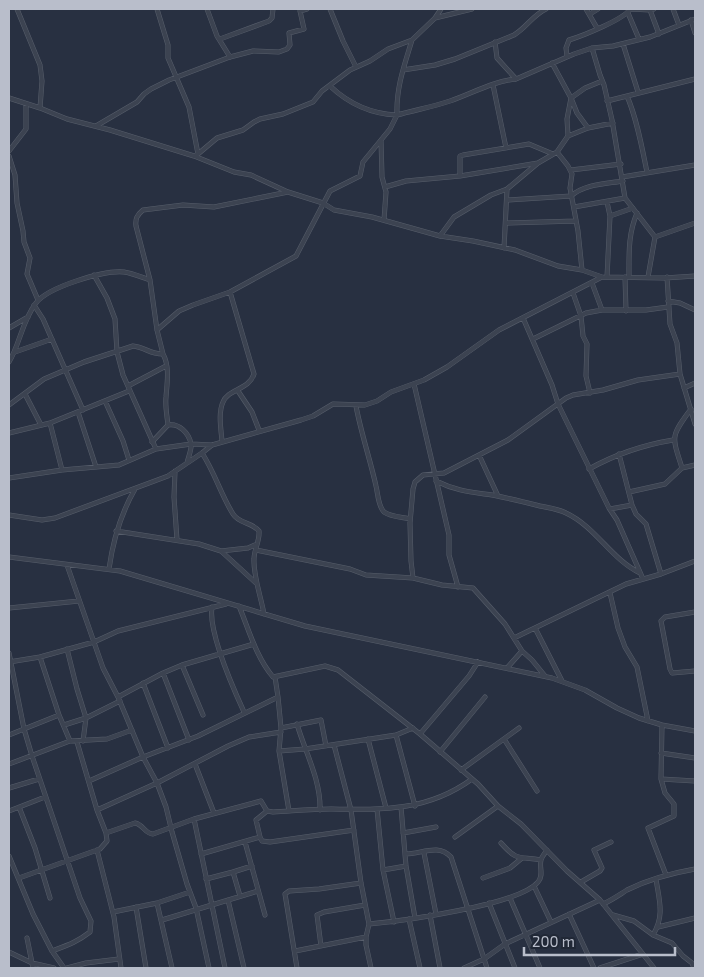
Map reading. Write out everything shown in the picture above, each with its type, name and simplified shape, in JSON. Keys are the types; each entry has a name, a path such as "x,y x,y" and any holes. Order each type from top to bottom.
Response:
{"street":[{"path":"17,9 40,65 42,81 40,108"},
{"path":"157,9 168,45 168,58 189,106 196,155"},
{"path":"208,9 217,36 230,57"},
{"path":"220,39 271,20 272,9"},
{"path":"96,126 137,102 151,89 230,57 253,51 279,52 287,49 290,45 289,33 304,28 300,11 307,9"},
{"path":"330,9 356,67"},
{"path":"196,155 217,138 243,130 260,119 284,114 313,102 341,76 388,49 412,40 435,18 441,9"},
{"path":"435,18 472,9"},
{"path":"403,70 442,63 520,31 527,22 546,9"},
{"path":"586,9 596,28"},
{"path":"590,14 598,9"},
{"path":"673,9 679,25"},
{"path":"567,56 566,48 569,40 629,10 652,10 659,34"},
{"path":"629,10 639,39"},
{"path":"330,86 339,95 357,106 380,114 397,115 448,102 506,80 516,80 567,56 592,48 623,44 659,34 693,19 695,33"},
{"path":"157,330 179,311 230,292 296,256 330,191 360,176 363,162 390,129 397,115 396,94 412,40"},
{"path":"494,42 497,58 516,80"},
{"path":"623,44 638,92"},
{"path":"592,48 613,123 626,198 655,237 648,277"},
{"path":"552,63 571,98 577,114 588,128"},
{"path":"607,101 695,79"},
{"path":"568,136 567,119 571,98 577,92 602,81"},
{"path":"493,85 506,148"},
{"path":"628,96 635,116 636,128 647,172"},
{"path":"9,98 67,119 196,155 234,172 251,175 288,192 323,203 334,210 384,220 440,236 504,248 558,266 582,270 604,277 667,278 695,276"},
{"path":"9,151 26,129 26,104"},
{"path":"440,236 454,217 491,194 507,189 538,163 555,153 568,136 588,128 613,123"},
{"path":"381,140 382,177 386,199 384,220"},
{"path":"460,176 462,155 529,144 555,153 571,170 571,196 582,270"},
{"path":"9,156 15,175 17,203 22,222 24,242 30,258 27,274 38,300"},
{"path":"385,187 406,181 460,176 538,163"},
{"path":"571,170 621,164"},
{"path":"508,200 571,196 578,190 647,172 695,165"},
{"path":"504,248 508,200 507,189"},
{"path":"168,425 166,366 157,330 150,280 135,221 139,213 143,210 183,205 214,207 288,192"},
{"path":"574,207 626,198"},
{"path":"604,277 610,216 607,202"},
{"path":"610,216 633,208"},
{"path":"626,311 629,242 636,213"},
{"path":"506,223 576,221"},
{"path":"655,237 695,223"},
{"path":"9,362 15,352 28,316 41,297 94,275 110,272 124,272 150,280"},
{"path":"94,275 107,298 114,319 117,352 128,388 156,449"},
{"path":"9,515 42,520 55,518 135,489 175,471 202,454 212,445 222,441 313,416 333,404 356,406 371,404 391,392 435,375 491,336 604,277"},
{"path":"667,278 670,324 677,344 680,374 695,424"},
{"path":"592,283 602,310"},
{"path":"222,441 222,403 225,396 249,382 254,374 230,292"},
{"path":"573,293 581,316 583,336 587,344 586,376 590,393"},
{"path":"668,301 680,303 695,310"},
{"path":"34,305 52,339 83,410"},
{"path":"533,339 581,316 602,310 626,311 668,307"},
{"path":"9,328 28,316"},
{"path":"523,318 552,385 558,404 589,469 617,520 643,579"},
{"path":"15,352 52,339"},
{"path":"9,405 44,379 133,346 140,347 152,354 163,354"},
{"path":"9,432 41,426 83,410 128,388 166,366"},
{"path":"413,578 410,519 413,488 415,482 424,475 444,473 508,440 573,395 590,393 638,380 680,374"},
{"path":"684,388 695,383"},
{"path":"414,384 449,535 449,555 458,587"},
{"path":"238,390 247,402 259,430"},
{"path":"25,394 41,426"},
{"path":"105,400 129,460"},
{"path":"356,406 364,446 376,485 380,506 384,512 390,515 410,519"},
{"path":"682,468 673,440 677,428 691,410"},
{"path":"78,412 96,467"},
{"path":"50,423 62,470"},
{"path":"152,442 168,425 173,424 186,432 191,444 187,464"},
{"path":"589,469 619,454 655,443 673,440"},
{"path":"9,478 62,470 119,465 156,449 191,444 212,445"},
{"path":"202,454 237,519 250,524 259,531 254,558 257,584 264,614"},
{"path":"619,454 632,506 636,514 646,524 661,574"},
{"path":"479,455 498,496"},
{"path":"629,492 665,484 682,468 695,465"},
{"path":"175,471 174,498 177,540"},
{"path":"436,481 448,488 498,496 566,513 590,529 629,568 640,573"},
{"path":"109,570 116,531 135,489"},
{"path":"610,509 632,506"},
{"path":"116,531 200,544 221,551 257,584"},
{"path":"221,551 248,548 258,544"},
{"path":"248,548 254,558"},
{"path":"256,550 350,569 366,575 413,578 442,585 473,588 505,624 522,651 546,677"},
{"path":"9,557 109,570 139,576 305,626 562,681 585,690 617,708 648,721 662,726 695,731"},
{"path":"514,638 626,584 661,574 695,561"},
{"path":"67,565 103,668 119,699 166,807 196,908 209,968"},
{"path":"610,593 618,628 625,647 637,667 648,721"},
{"path":"9,608 79,601"},
{"path":"9,662 40,657 94,642 118,631 228,603"},
{"path":"239,606 263,664 273,677 325,666 338,670 413,728 520,824 602,902 654,968"},
{"path":"212,607 212,624 231,684 244,712"},
{"path":"695,612 665,617 662,621 672,673 695,671"},
{"path":"535,628 562,681"},
{"path":"64,725 86,718 163,673 182,665 254,644"},
{"path":"67,649 76,689 86,718 83,742"},
{"path":"507,668 522,651"},
{"path":"9,653 9,662 32,756 91,926 90,932 77,942 52,951"},
{"path":"40,657 59,715 70,741"},
{"path":"420,734 469,676 478,662"},
{"path":"182,665 203,715"},
{"path":"163,673 189,740"},
{"path":"276,677 281,730 279,751 289,810"},
{"path":"143,683 168,748"},
{"path":"89,781 143,757 189,740 278,697"},
{"path":"440,752 485,697"},
{"path":"9,735 59,715"},
{"path":"97,810 157,783 249,737 320,720 326,746"},
{"path":"297,724 316,778 320,810"},
{"path":"662,726 661,779 665,793 674,804 674,816 648,828 666,875"},
{"path":"279,751 305,749 396,735 413,728"},
{"path":"461,770 519,728"},
{"path":"9,764 70,741 83,742 106,739 132,730"},
{"path":"396,735 415,806"},
{"path":"368,739 386,808"},
{"path":"504,739 537,791"},
{"path":"19,878 97,850 105,844 106,833 76,742"},
{"path":"334,745 351,810 369,924 366,937 367,957 371,968"},
{"path":"662,753 695,758"},
{"path":"195,764 214,813"},
{"path":"9,788 39,779"},
{"path":"354,830 270,842 262,841 256,820 267,811 351,810 415,806 443,797 472,779"},
{"path":"661,779 695,781"},
{"path":"9,811 45,797"},
{"path":"106,833 135,823 140,824 150,834 214,813 261,802 267,811"},
{"path":"455,837 498,806"},
{"path":"19,807 32,839 50,898"},
{"path":"401,807 406,866 415,918"},
{"path":"377,809 383,870 394,922"},
{"path":"194,819 225,968"},
{"path":"403,833 436,827"},
{"path":"201,854 260,837"},
{"path":"245,842 265,915"},
{"path":"581,882 602,868 594,850 611,842"},
{"path":"501,843 512,855 541,860"},
{"path":"405,854 424,853 433,849 446,852 451,857 487,968"},
{"path":"97,850 113,912 122,968"},
{"path":"369,924 394,922 510,898 534,886 540,880 541,860 547,850"},
{"path":"424,853 436,914"},
{"path":"9,856 33,914 52,951 65,968 86,962 120,959"},
{"path":"483,878 510,868 522,858"},
{"path":"206,879 252,866"},
{"path":"383,870 406,866"},
{"path":"464,968 484,959 505,944 524,934 569,914 615,899 626,891 666,875 695,869"},
{"path":"234,872 240,896"},
{"path":"653,935 661,919 656,879"},
{"path":"297,968 285,894 289,891 361,882"},
{"path":"534,886 551,922"},
{"path":"162,920 196,908 258,891"},
{"path":"113,912 157,903 190,892"},
{"path":"510,898 540,968"},
{"path":"228,900 244,968"},
{"path":"157,903 172,968"},
{"path":"489,903 515,968"},
{"path":"321,946 317,915 324,912 365,905"},
{"path":"136,907 146,968"},
{"path":"569,914 594,968"},
{"path":"430,915 440,968"},
{"path":"613,915 634,921 653,935 672,942 683,956 694,963 694,968"},
{"path":"658,927 695,918"},
{"path":"409,919 420,968"},
{"path":"295,951 366,937"},
{"path":"26,938 33,968"},
{"path":"9,952 32,963 54,968"},
{"path":"600,968 643,954"}]}
